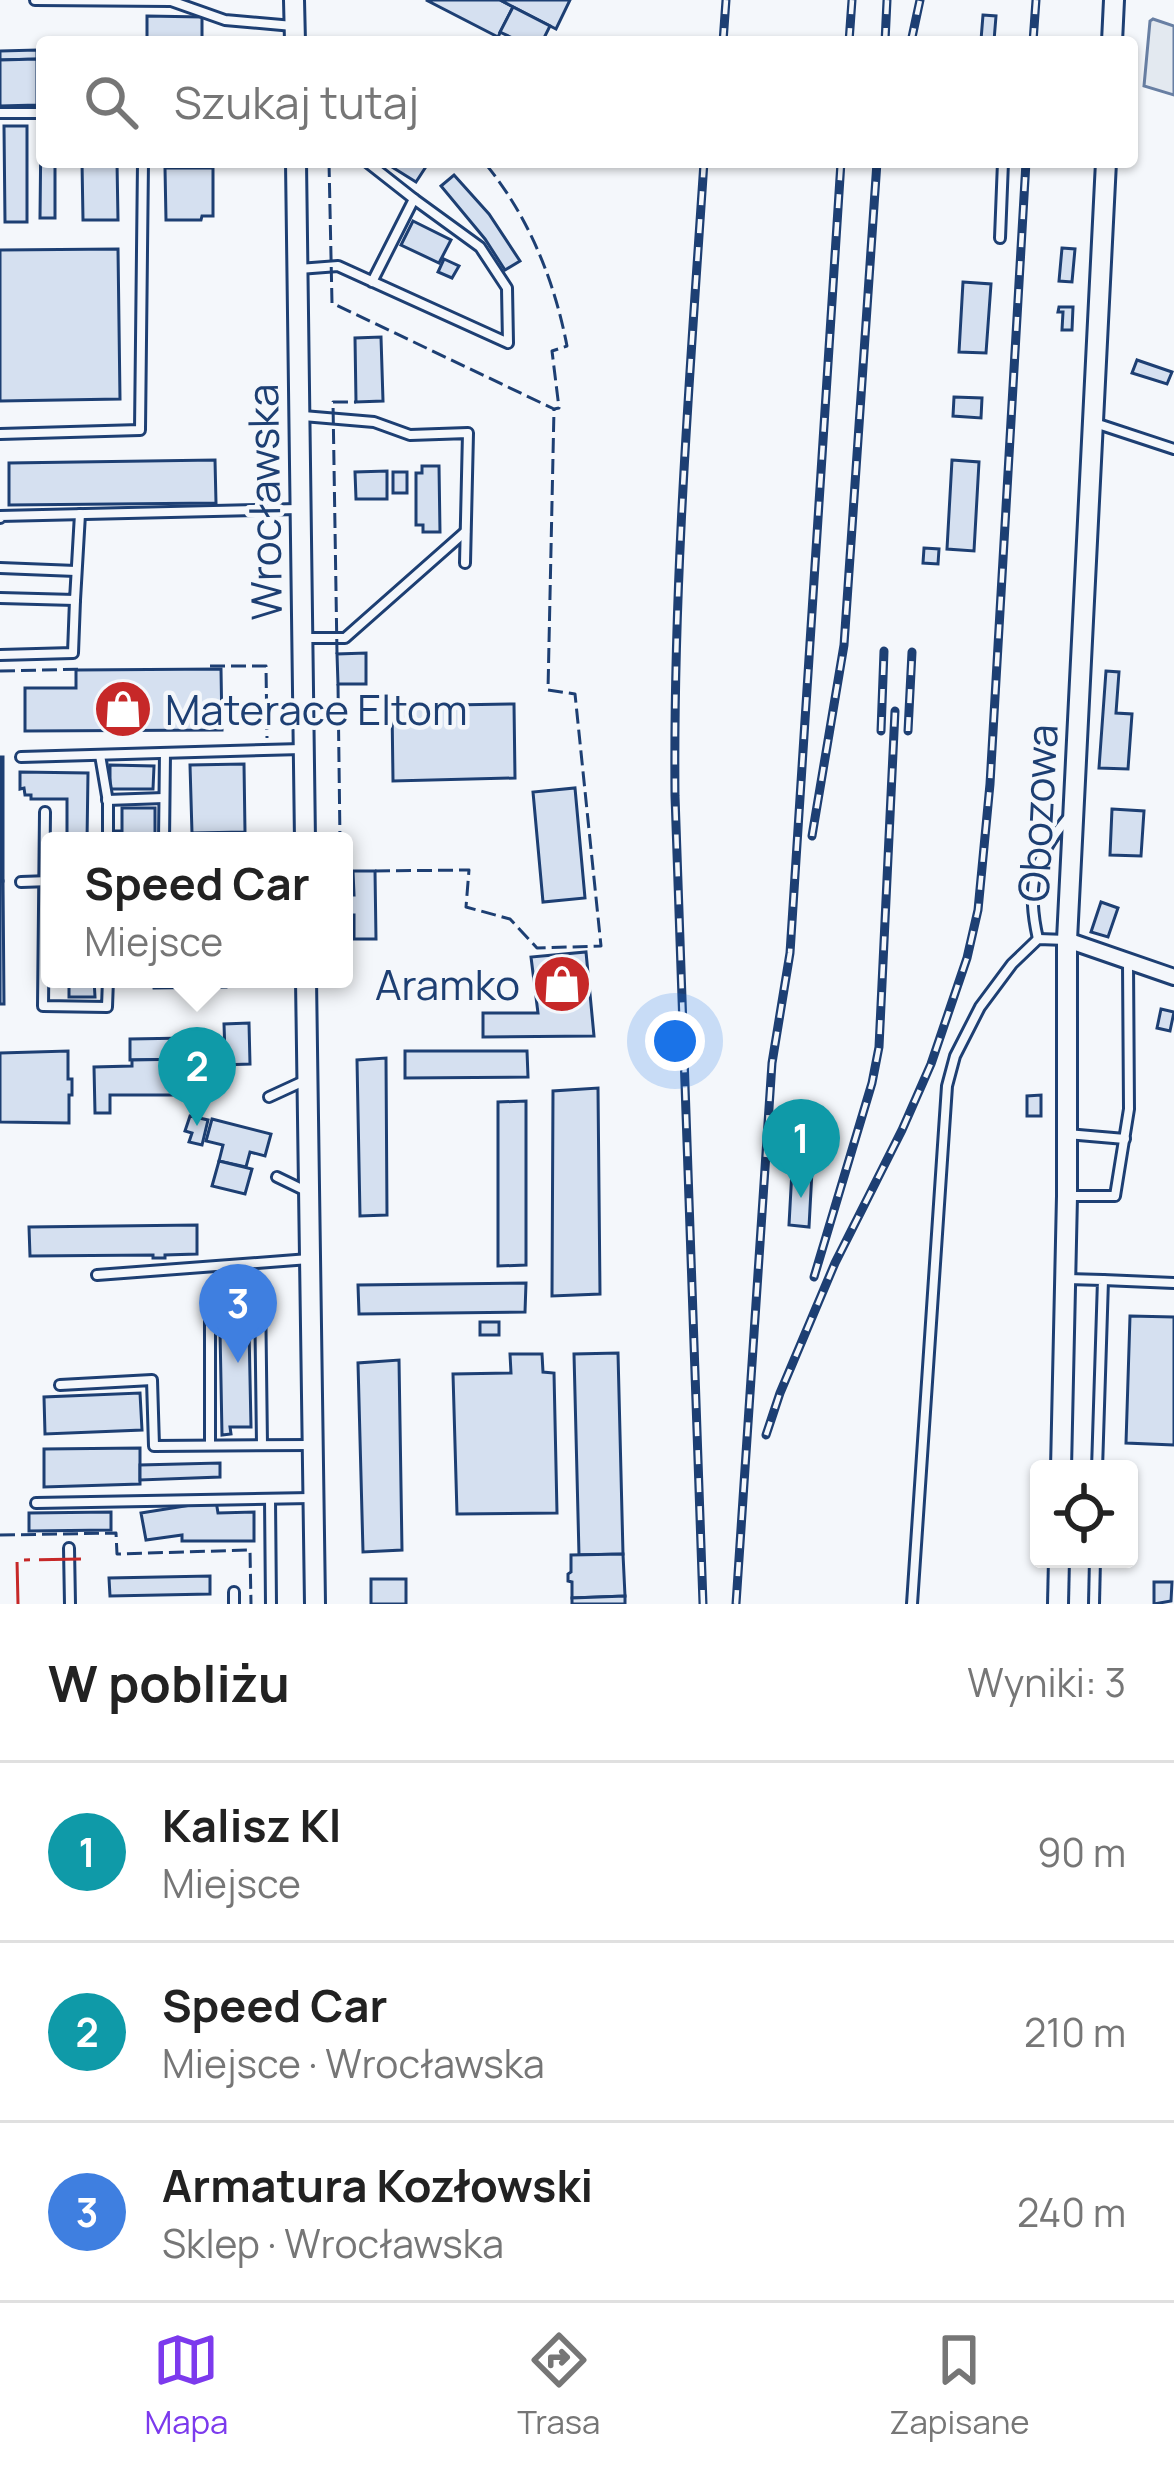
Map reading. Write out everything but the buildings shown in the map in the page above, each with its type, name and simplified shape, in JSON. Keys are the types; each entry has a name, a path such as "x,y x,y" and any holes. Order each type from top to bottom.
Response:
{"street":[{"path":"294,0 295,34"},
{"path":"1112,36 1114,0"},
{"name":"Wrocławska","path":"296,168 304,832"},
{"name":"Obozowa","path":"1061,1460 1067,940 1106,168"},
{"path":"1067,940 1174,977"},
{"path":"306,988 315,1604"},
{"path":"1058,1604 1059,1568"}],"lane":[{"path":"35,0 171,1 225,20 295,34"},
{"path":"0,113 36,113"},
{"path":"0,434 140,430 143,168"},
{"path":"297,269 338,266 508,343 507,288 479,247 375,168"},
{"path":"1000,238 1003,168"},
{"path":"372,281 414,199"},
{"path":"299,416 374,422 410,436 468,433 465,563"},
{"path":"1093,423 1174,449"},
{"path":"0,518 300,509"},
{"path":"0,655 73,653 80,514"},
{"path":"302,638 345,638 466,531"},
{"path":"0,568 76,571"},
{"path":"0,598 75,600"},
{"path":"21,757 303,749"},
{"path":"164,753 164,832"},
{"path":"100,754 108,832"},
{"path":"107,800 164,798"},
{"path":"1038,939 1034,910 1037,862 1074,810"},
{"path":"45,812 46,832"},
{"path":"22,882 41,881"},
{"path":"912,1604 947,1086 955,1056 980,1007 1012,964 1038,939 1067,940"},
{"path":"1067,1196 1115,1196 1129,1108 1128,962"},
{"path":"44,988 43,1006 107,1007 108,988"},
{"path":"269,1097 308,1080"},
{"path":"1067,1134 1125,1139"},
{"path":"277,1177 309,1193"},
{"path":"97,1275 310,1258"},
{"path":"1066,1279 1174,1283"},
{"path":"1097,1460 1103,1280"},
{"path":"210,1444 210,1293 260,1290 262,1445"},
{"path":"60,1385 152,1380 154,1447 313,1445"},
{"path":"270,1498 271,1604"},
{"path":"36,1503 313,1498"},
{"path":"69,1548 70,1604"},
{"path":"1094,1604 1095,1568"},
{"path":"233,1592 234,1604"}],"shaded area":[{"path":"1153,19 1174,26 1174,95 1144,86"}],"railway":[{"path":"723,36 726,0"},
{"path":"849,36 852,0"},
{"path":"885,36 887,0"},
{"path":"912,36 920,0"},
{"path":"1033,36 1036,0"},
{"path":"703,1604 675,717 704,168"},
{"path":"736,1604 772,1063 790,953 841,168"},
{"path":"812,836 844,645 877,168"},
{"path":"766,1435 835,1263 931,1064 978,910 990,784 1026,168"},
{"path":"881,731 884,651"},
{"path":"908,731 912,652"},
{"path":"814,1277 879,1047 895,711"}],"fence":[{"path":"329,168 332,303 559,408 552,351 567,346 555,296 526,226 489,168"},
{"path":"337,654 333,402 356,402"},
{"path":"375,871 469,870 466,907 510,919 537,948 601,946 575,694 548,690 554,409"},
{"path":"210,666 266,666 267,738"},
{"path":"0,671 84,669"},
{"path":"338,684 340,832"},
{"path":"0,1535 116,1533 117,1554 250,1550 251,1604"}],"power":[{"path":"18,1604 17,1560 89,1559"}],"place":[{"name":"Materace Eltom","path":"123,709"},
{"name":"Aramko","path":"562,984"},
{"name":"Speed Car","path":"197,1126"},
{"name":"Kalisz Kl","path":"801,1198"},
{"name":"Armatura Kozłowski","path":"238,1363"}]}
